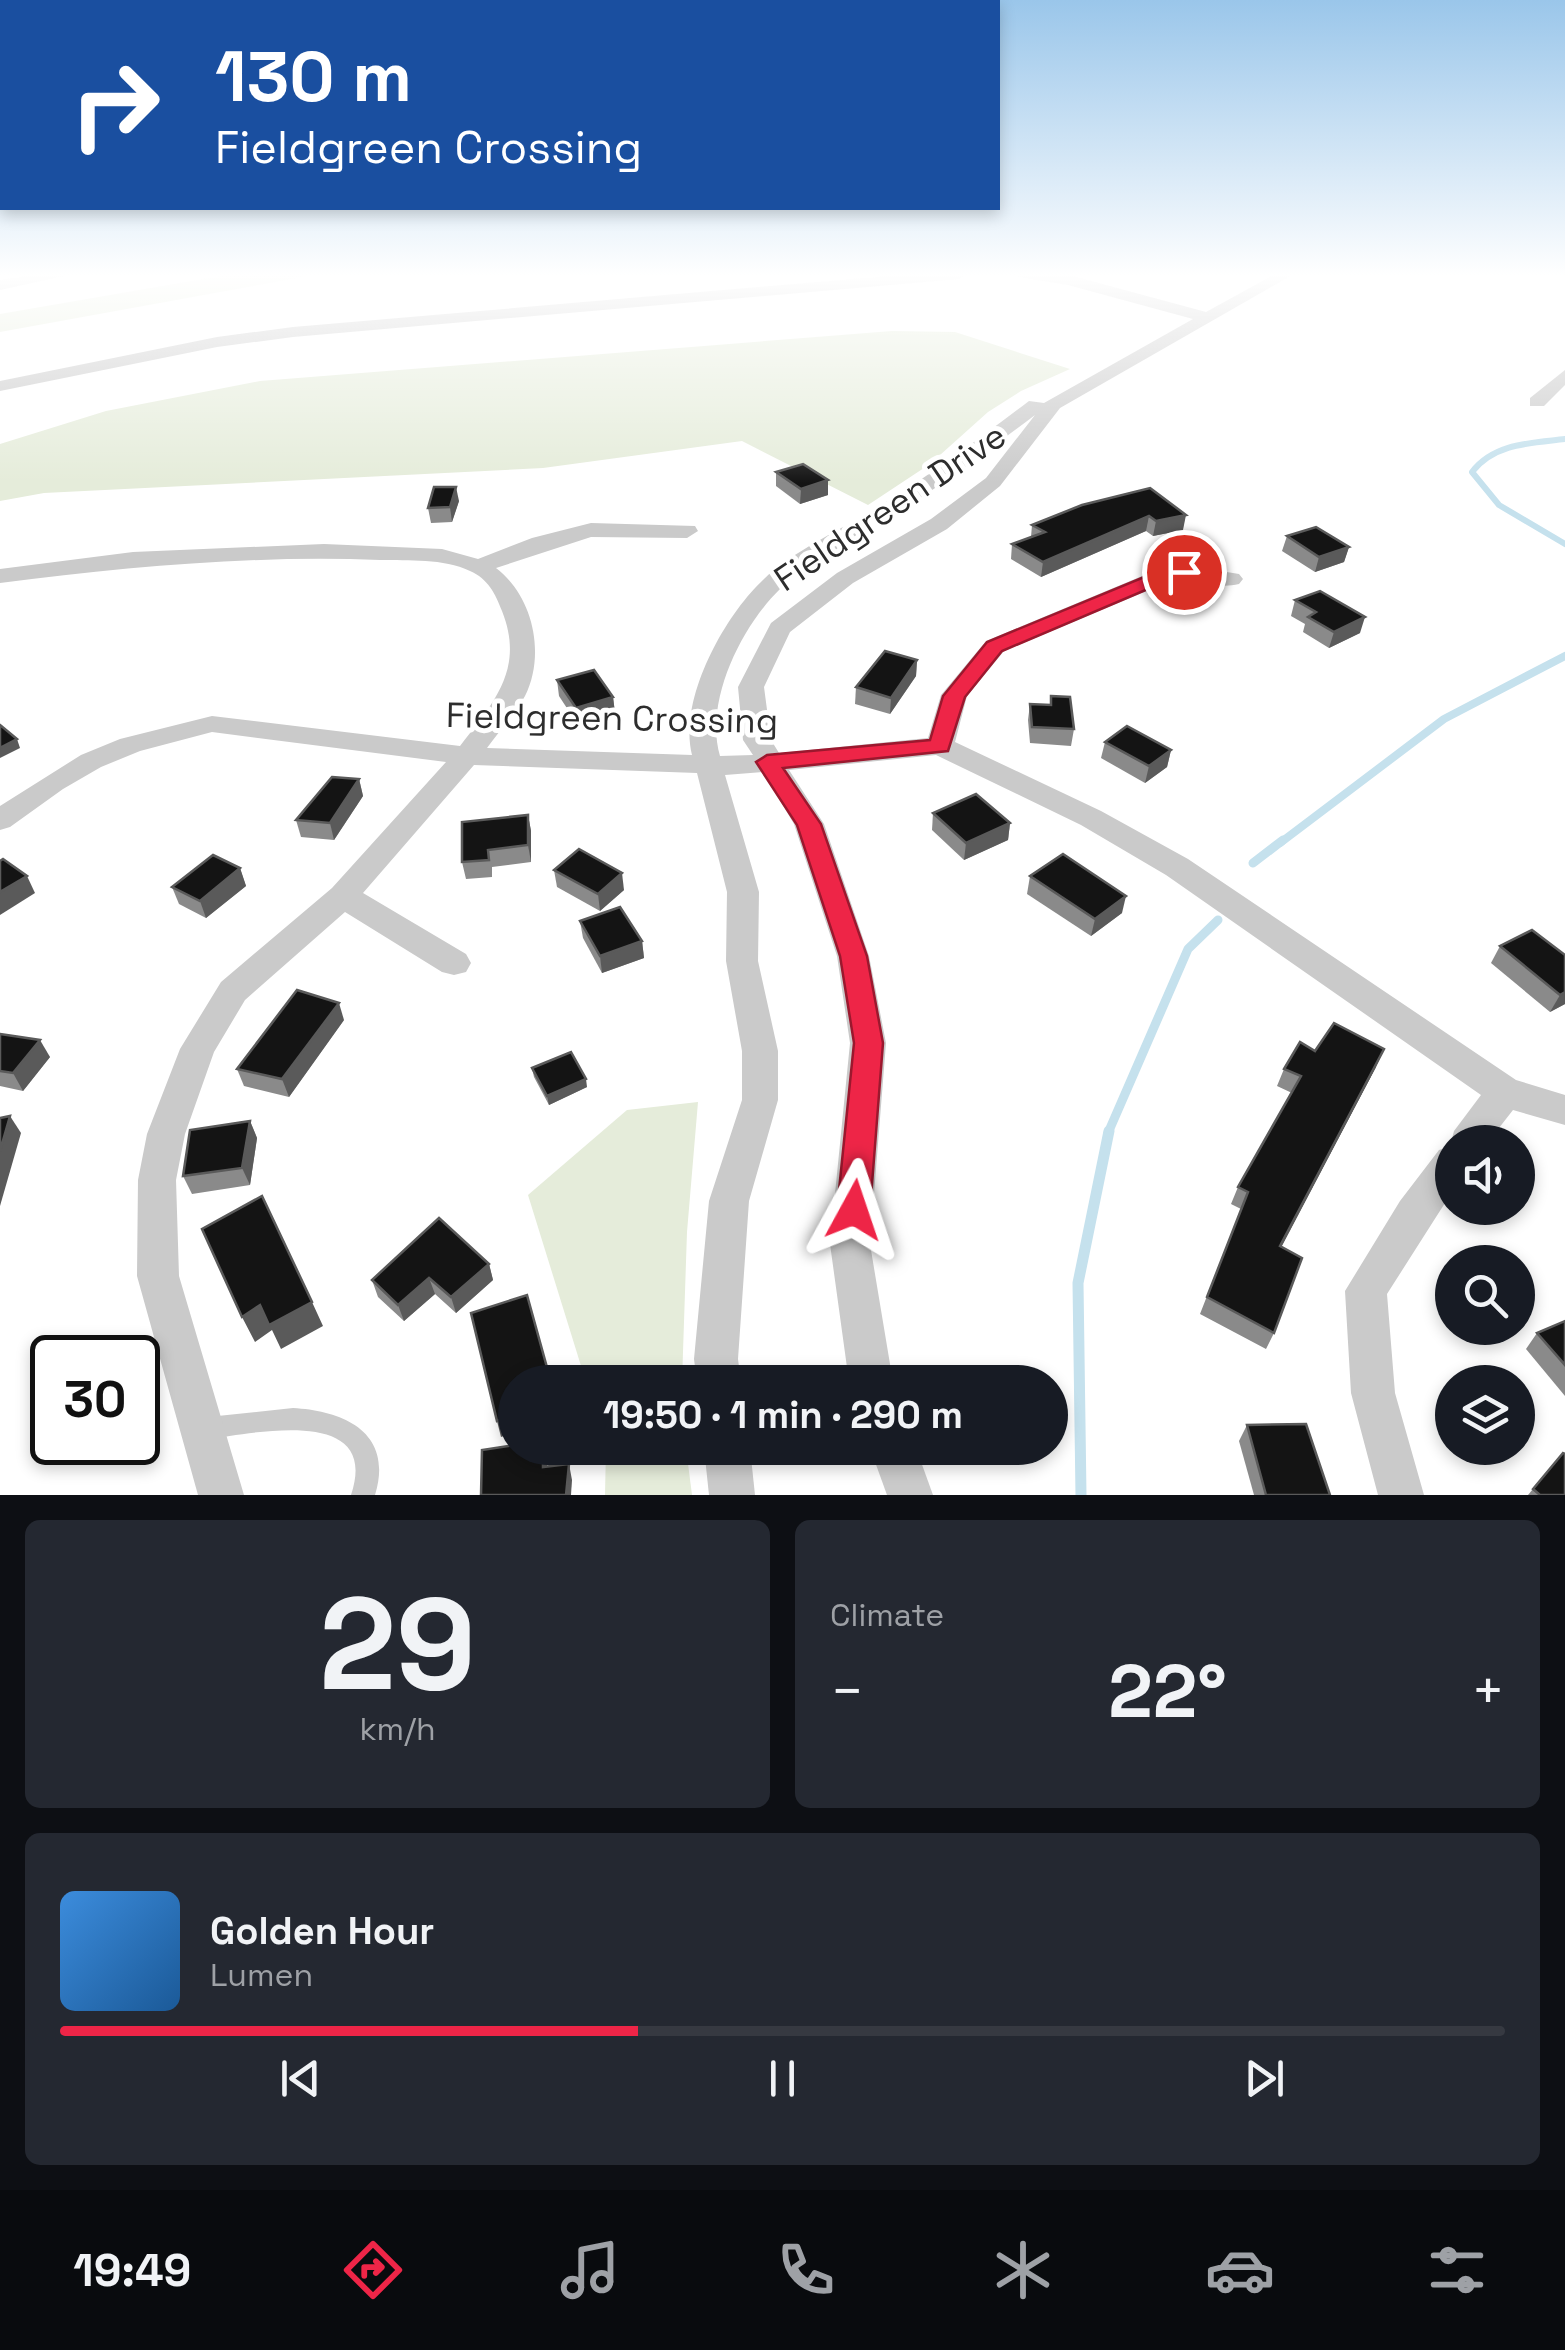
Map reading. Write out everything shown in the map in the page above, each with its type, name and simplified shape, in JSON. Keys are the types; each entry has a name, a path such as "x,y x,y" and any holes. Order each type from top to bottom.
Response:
{"street":[{"path":"0,386 208,344"},
{"name":"Fieldgreen Drive","path":"717,1365 729,1201 760,1100 760,1051 742,961 743,892 701,738 713,677 738,626 773,582 936,481 1062,387 1140,344"},
{"name":"Fieldgreen Drive","path":"869,1365 850,1244 868,1043 853,956 809,824 767,762 757,740 751,687 780,628 844,578 939,524 992,482 1053,404 1158,344"},
{"path":"1537,402 1565,376"},
{"path":"479,566 540,543 592,530 687,531"},
{"path":"0,576 133,558 324,551 442,556 479,566 504,585 525,638 513,694 467,756 343,896 233,991 198,1048 166,1134 157,1180 158,1276 222,1495"},
{"path":"1231,579 1184,572 1156,579 995,646 954,696 940,746 1091,818 1177,866 1504,1092 1565,1110"},
{"name":"Fieldgreen Crossing","path":"0,820 53,782 91,761 130,745 212,724 467,756 706,765 940,746"},
{"path":"343,896 454,963"},
{"path":"1480,1125 1504,1092"},
{"path":"1401,1495 1373,1393 1366,1291 1435,1185"},
{"path":"729,1465 732,1495"},
{"path":"899,1465 910,1495"}],"lane":[{"path":"202,1429 306,1418 341,1424 359,1442 367,1460 363,1495"}],"green space":[{"path":"731,344 992,344 1070,369 1021,391 988,412 930,464 868,505 742,441 543,468 44,493 0,501 0,444 106,411 260,381"},
{"path":"698,1102 687,1232 683,1365 581,1365 528,1195 627,1110"},
{"path":"606,1465 688,1465 692,1495 605,1495"}],"building":[{"path":"803,464 828,480 801,489 776,472"},
{"path":"434,487 456,487 450,507 428,508"},
{"path":"1150,488 1186,515 1156,521 1149,516 1043,562 1012,544 1045,532 1032,525 1082,505"},
{"path":"1316,527 1349,547 1319,557 1287,536"},
{"path":"1320,591 1365,617 1334,632 1308,617 1316,612 1295,600"},
{"path":"885,651 917,660 891,698 856,687"},
{"path":"594,670 613,697 576,708 557,680"},
{"path":"1051,696 1070,697 1074,729 1032,727 1030,704 1051,705"},
{"path":"0,725 17,739 0,748"},
{"path":"1127,726 1171,750 1149,766 1105,742"},
{"path":"332,777 359,779 330,823 296,820"},
{"path":"976,794 1010,823 966,843 933,813"},
{"path":"528,815 528,845 488,850 489,860 462,862 462,822"},
{"path":"579,849 622,873 598,894 554,870"},
{"path":"1063,854 1126,896 1095,919 1030,876"},
{"path":"213,855 240,868 200,901 172,887"},
{"path":"3,859 27,876 0,892 0,861"},
{"path":"620,907 642,941 600,956 580,921"},
{"path":"1532,930 1565,955 1565,992 1560,995 1500,946"},
{"path":"297,990 339,1003 282,1079 237,1069"},
{"path":"1334,1023 1384,1049 1280,1246 1302,1258 1274,1333 1207,1297 1248,1192 1238,1187 1301,1076 1284,1069 1300,1042 1315,1051"},
{"path":"0,1034 40,1040 13,1073 0,1071"},
{"path":"571,1052 586,1079 547,1096 532,1068"},
{"path":"10,1116 0,1151 0,1118"},
{"path":"250,1121 242,1168 183,1176 190,1130"},
{"path":"262,1196 312,1302 269,1325 260,1305 242,1317 202,1229"},
{"path":"439,1218 489,1264 451,1297 429,1278 398,1305 372,1280"},
{"path":"527,1295 546,1365 498,1365 497,1421 471,1313"},
{"path":"1565,1321 1565,1365 1537,1333"},
{"path":"1306,1424 1330,1495 1266,1495 1247,1425"},
{"path":"498,1448 498,1465 569,1465 566,1495 481,1495 482,1450"},
{"path":"1563,1453 1565,1495 1540,1495 1533,1489"}],"waterway":[{"path":"1565,439 1502,450 1472,472 1499,505 1565,544"},
{"path":"1280,843 1444,719 1565,656"},
{"path":"1253,863 1283,840"},
{"path":"1108,1133 1188,949 1218,920"},
{"path":"1081,1495 1078,1283 1109,1131"}],"route":[{"path":"854,1210 868,1043 853,956 809,824 767,762 940,746 954,696 995,646 1156,579 1184,572"}]}
